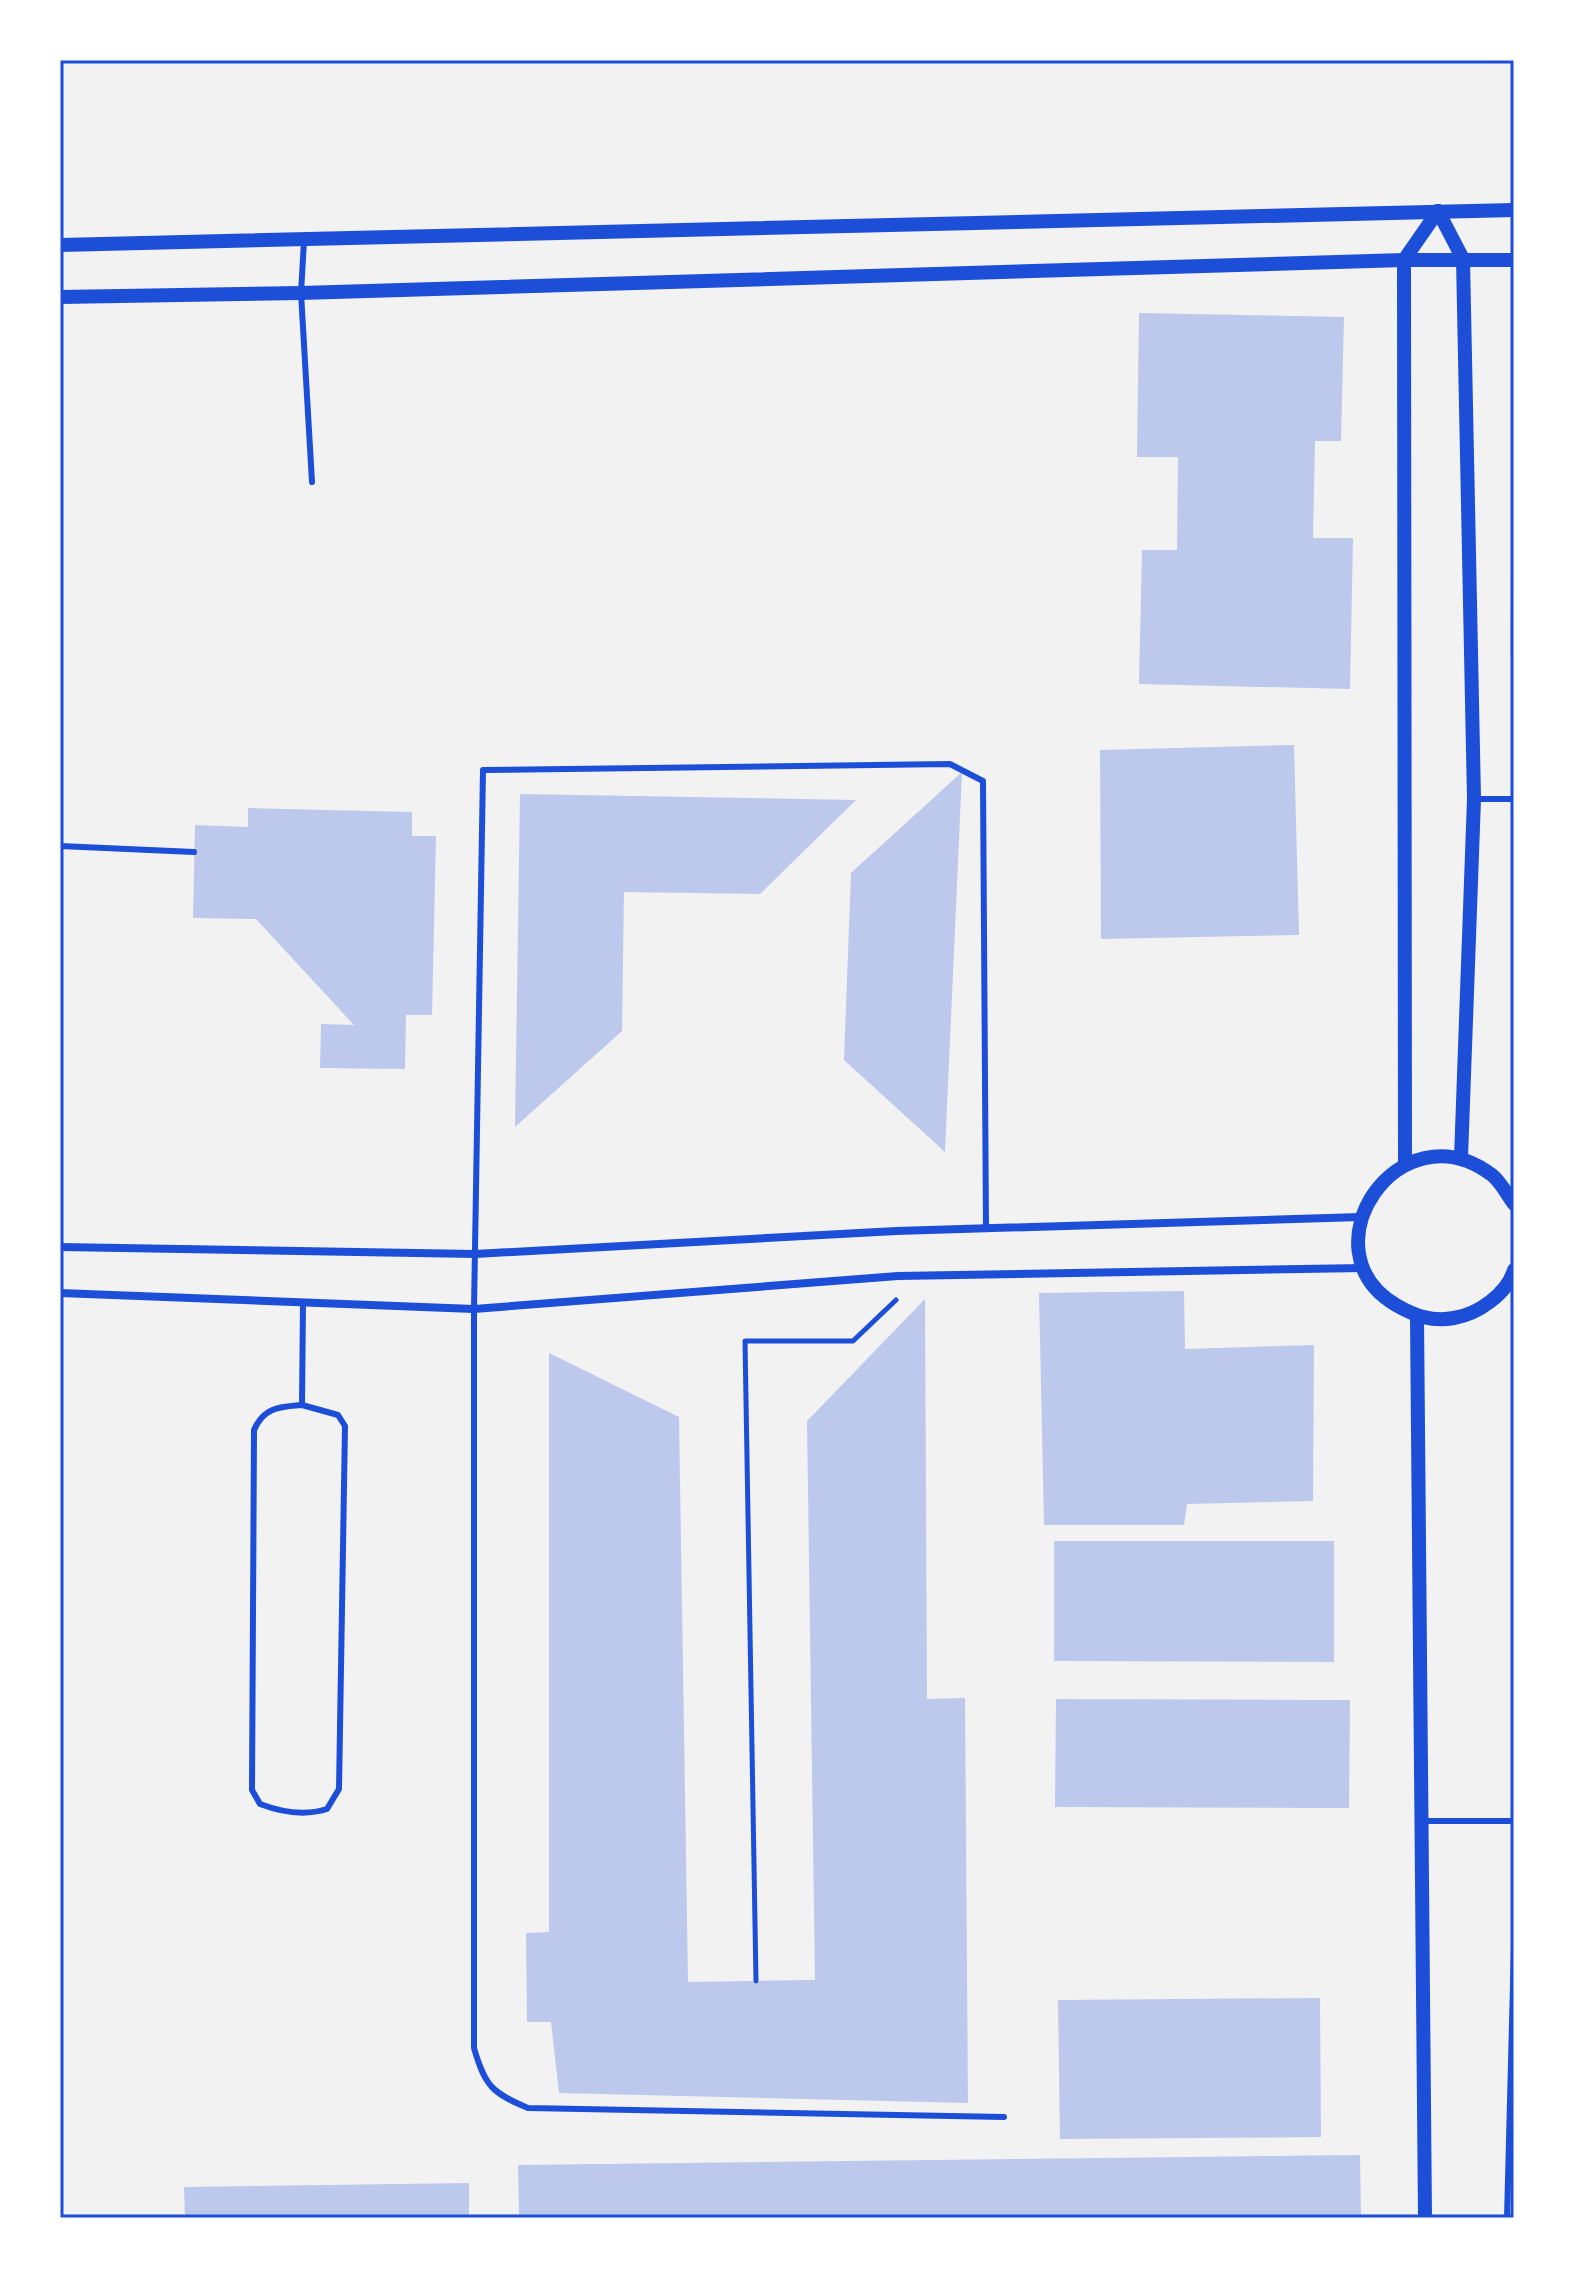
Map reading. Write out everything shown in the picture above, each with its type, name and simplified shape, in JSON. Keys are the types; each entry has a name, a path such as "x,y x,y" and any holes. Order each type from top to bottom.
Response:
{"street":[{"path":"60,245 1514,210"},
{"path":"1438,211 1463,259 1474,799 1461,1158"},
{"path":"1405,1164 1404,260 1438,211"},
{"path":"60,297 301,293 1404,260 1514,260"},
{"path":"1514,1204 1493,1176 1461,1158 1426,1157 1405,1164 1377,1185 1361,1217 1359,1242 1364,1268 1382,1296 1417,1317 1445,1320 1490,1303 1514,1270"},
{"path":"60,1247 475,1254 986,1229 1361,1217"},
{"path":"60,1293 474,1309 898,1276 1364,1268"},
{"path":"1417,1317 1425,2218"}],"lane":[{"path":"304,241 301,293 312,482"},
{"path":"986,1229 983,781 950,764 483,770 474,1309 474,2048 483,2077 499,2096 528,2108 1004,2117"},
{"path":"1474,799 1514,799"},
{"path":"60,846 194,852"},
{"path":"302,1405 303,1302"},
{"path":"302,1405 338,1415 345,1426 339,1789 336,1799 327,1809 315,1813 277,1811 260,1804 252,1790 254,1430 260,1416 273,1408 302,1405"},
{"path":"1421,1821 1514,1821"},
{"path":"1507,2218 1514,1946"}],"path":[{"path":"756,1981 745,1341 853,1341 897,1299"}],"building":[{"path":"1139,313 1344,317 1341,441 1315,441 1313,538 1353,538 1350,689 1139,684 1142,550 1177,550 1178,457 1137,457"},
{"path":"1511,571 1514,572 1514,655 1510,655"},
{"path":"1294,745 1299,935 1101,939 1100,750"},
{"path":"962,772 945,1152 844,1060 851,873"},
{"path":"520,794 856,800 760,894 624,892 622,1031 515,1127"},
{"path":"248,808 412,812 412,836 436,836 432,1015 406,1015 405,1069 320,1068 321,1024 354,1025 256,919 193,918 195,825 248,827"},
{"path":"1184,1291 1185,1349 1314,1345 1313,1501 1187,1504 1184,1525 1044,1525 1039,1293"},
{"path":"925,1299 927,1699 965,1698 968,2103 559,2093 551,2022 527,2022 526,1933 549,1932 549,1353 679,1417 688,1982 815,1980 807,1421"},
{"path":"1054,1541 1334,1541 1334,1662 1054,1661"},
{"path":"1056,1699 1350,1700 1349,1808 1055,1807"},
{"path":"1320,1998 1321,2137 1060,2139 1058,2000"},
{"path":"1360,2155 1361,2218 519,2218 518,2165"},
{"path":"469,2183 469,2218 185,2218 184,2187"}]}
